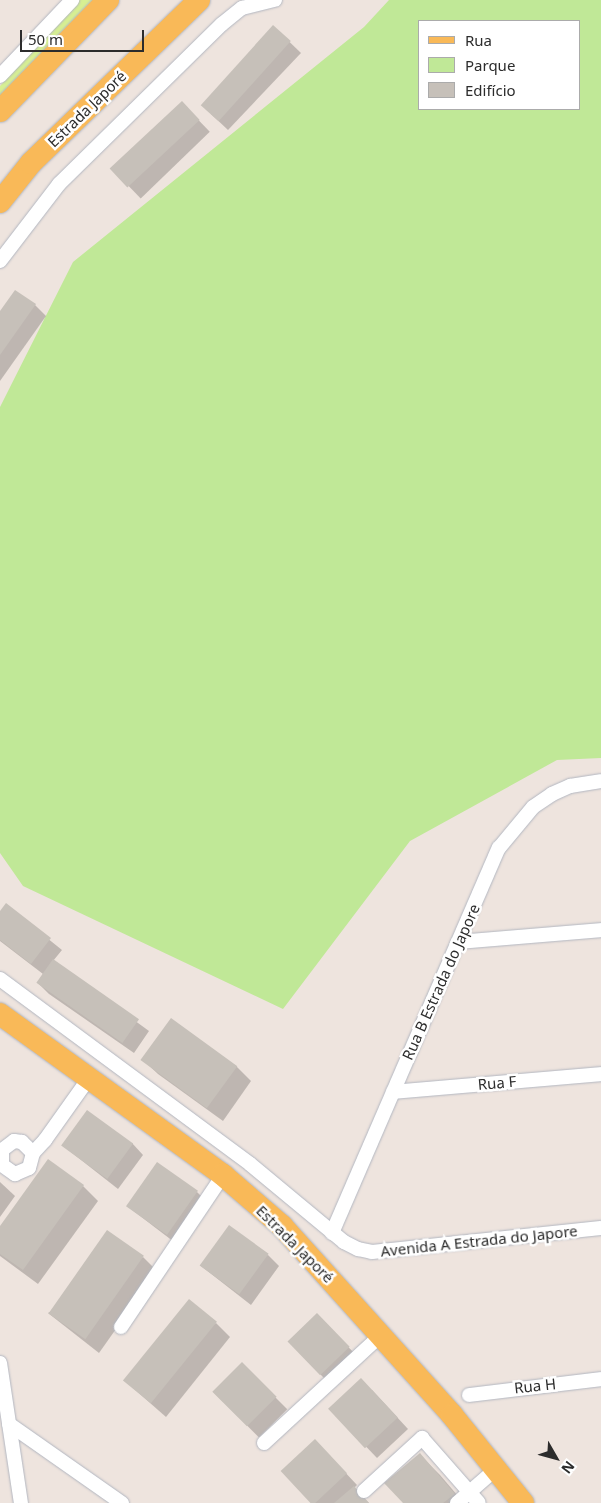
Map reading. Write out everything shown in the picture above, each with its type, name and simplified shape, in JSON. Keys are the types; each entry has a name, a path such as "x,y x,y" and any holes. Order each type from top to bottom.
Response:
{"main road":[{"path":"0,111 108,0"},
{"name":"Estrada Japoré","path":"0,202 31,163 199,0"},
{"name":"Estrada Japoré","path":"0,1014 223,1175 282,1226 524,1503"}],"street":[{"path":"1,74 72,0"},
{"path":"0,261 59,184 222,24 242,8 275,0"},
{"name":"Rua B Estrada do Japore","path":"332,1233 499,848 513,828 533,807 552,794 570,786 601,782"},
{"path":"459,942 601,930"},
{"name":"Avenida A Estrada do Japore","path":"0,979 250,1164 332,1233 358,1249 372,1252 601,1228"},
{"name":"Rua F","path":"393,1092 601,1074"},
{"path":"33,1153 46,1140 89,1078"},
{"path":"121,1327 223,1175"},
{"path":"264,1443 380,1336"},
{"path":"0,1363 21,1503"},
{"name":"Rua H","path":"470,1395 601,1379"},
{"path":"9,1424 122,1503"},
{"path":"364,1491 422,1438 480,1503"},
{"path":"457,1503 496,1469"}],"green space":[{"path":"78,0 102,0 0,102 0,86"},
{"path":"389,0 601,0 601,758 557,760 410,841 283,1009 23,886 0,853 0,407 73,262 364,27"}],"building":[{"path":"273,25 291,41 219,121 201,105"},
{"path":"182,101 200,120 127,188 110,169"},
{"path":"15,290 36,304 0,355 0,311"},
{"path":"6,903 51,938 31,964 0,940 0,911"},
{"path":"53,959 139,1019 122,1043 36,983"},
{"path":"171,1018 237,1066 207,1108 140,1060"},
{"path":"87,1110 133,1144 107,1179 61,1146"},
{"path":"48,1159 84,1185 23,1270 0,1254 0,1226"},
{"path":"157,1162 198,1191 167,1235 126,1206"},
{"path":"229,1225 269,1254 239,1294 200,1265"},
{"path":"107,1230 144,1256 85,1339 48,1314"},
{"path":"189,1299 217,1322 151,1403 123,1381"},
{"path":"317,1313 350,1347 320,1375 288,1341"},
{"path":"242,1362 277,1397 247,1426 212,1392"},
{"path":"361,1378 398,1417 365,1448 328,1409"},
{"path":"315,1439 347,1473 315,1503 310,1503 281,1471"},
{"path":"420,1453 455,1494 443,1503 403,1503 384,1483"},
{"path":"354,1486 369,1503 334,1503"}]}
